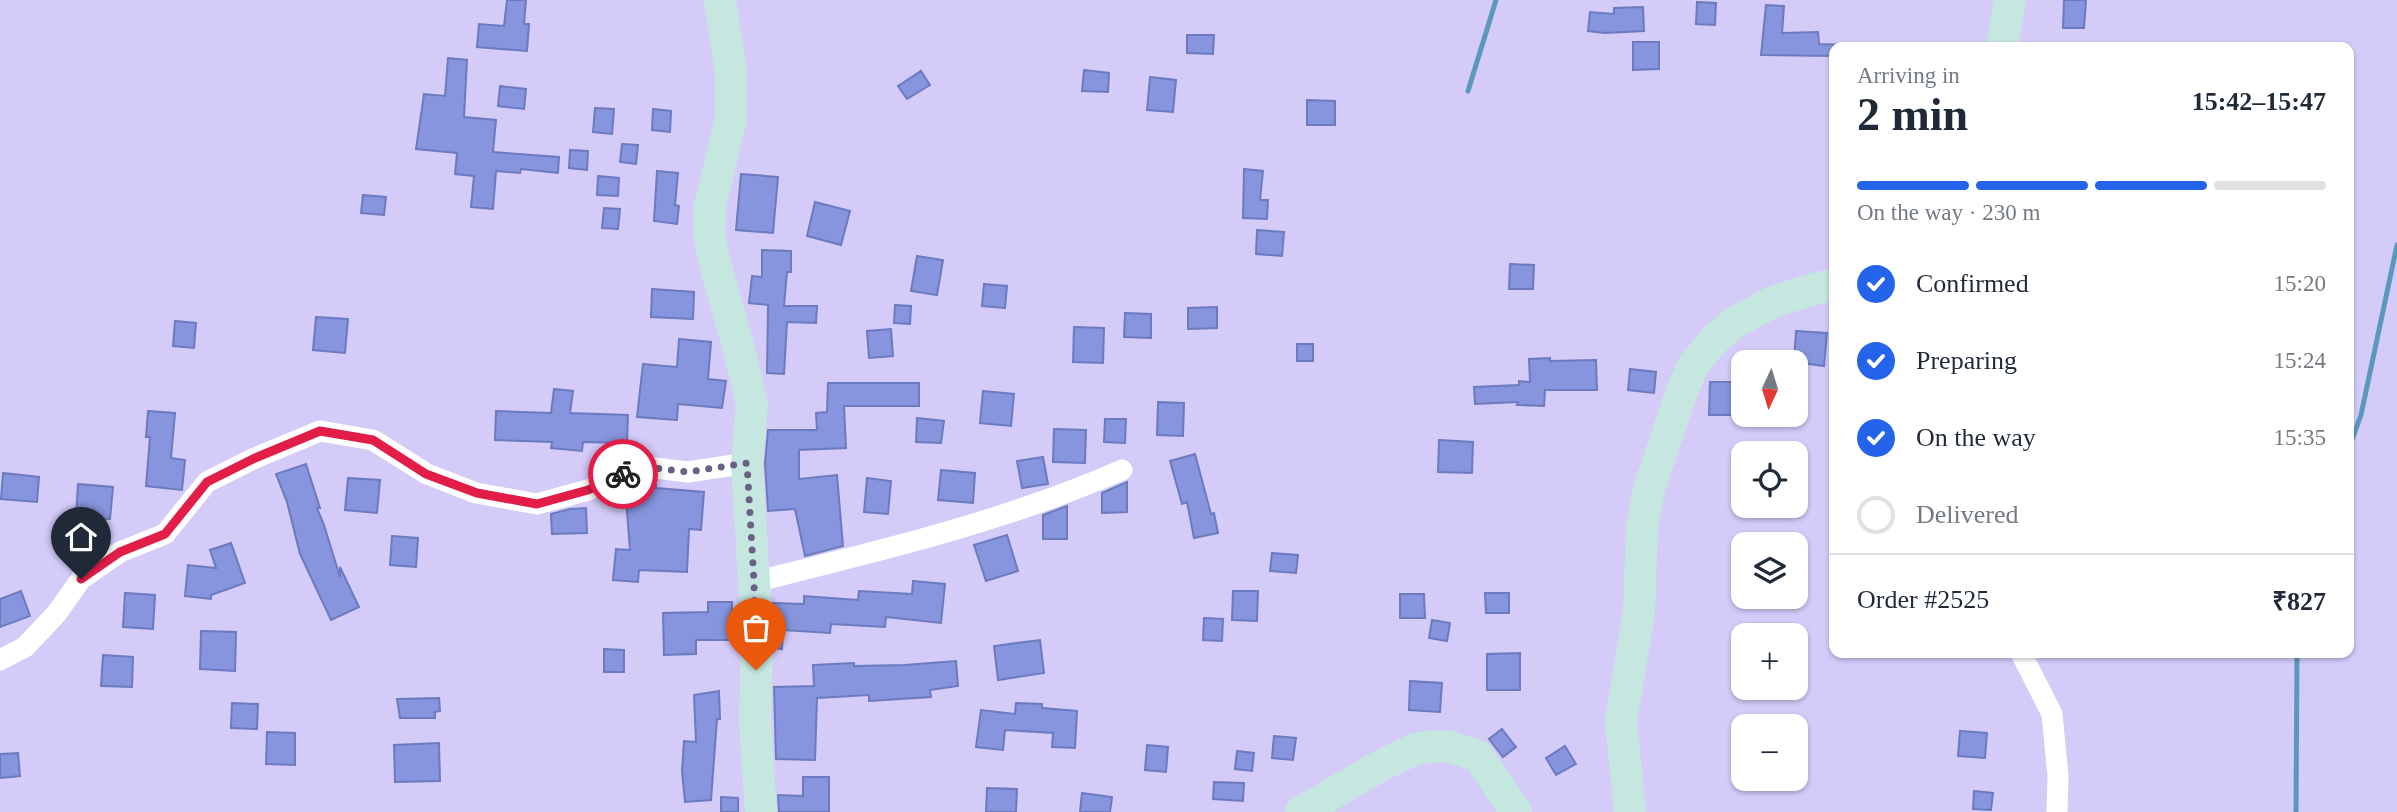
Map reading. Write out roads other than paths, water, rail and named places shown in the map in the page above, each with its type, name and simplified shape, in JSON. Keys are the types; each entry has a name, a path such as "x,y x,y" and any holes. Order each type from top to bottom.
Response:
{"main road":[{"path":"720,0 731,72 731,119 710,205 710,239 751,405 747,463 757,644 755,721 761,812"},
{"path":"2003,42 2010,0"},
{"path":"1630,812 1621,720 1639,612 1642,527 1649,489 1682,391 1694,364 1715,339 1735,322 1773,302 1829,286"},
{"path":"1301,812 1380,766 1418,748 1447,746 1478,756 1516,812"}],"street":[{"path":"0,660 25,647 57,613 81,579 120,552 165,534 207,482 255,458 320,431 373,440 426,474 477,493 537,504 588,490 639,466 688,472 747,463"},
{"path":"754,582 940,536 1076,490 1122,470"},
{"path":"2024,658 2052,714 2058,776 2057,812"}],"waterway":[{"path":"1468,91 1496,0"},
{"path":"2354,434 2361,415 2397,245"},
{"path":"2296,812 2297,658"}]}
